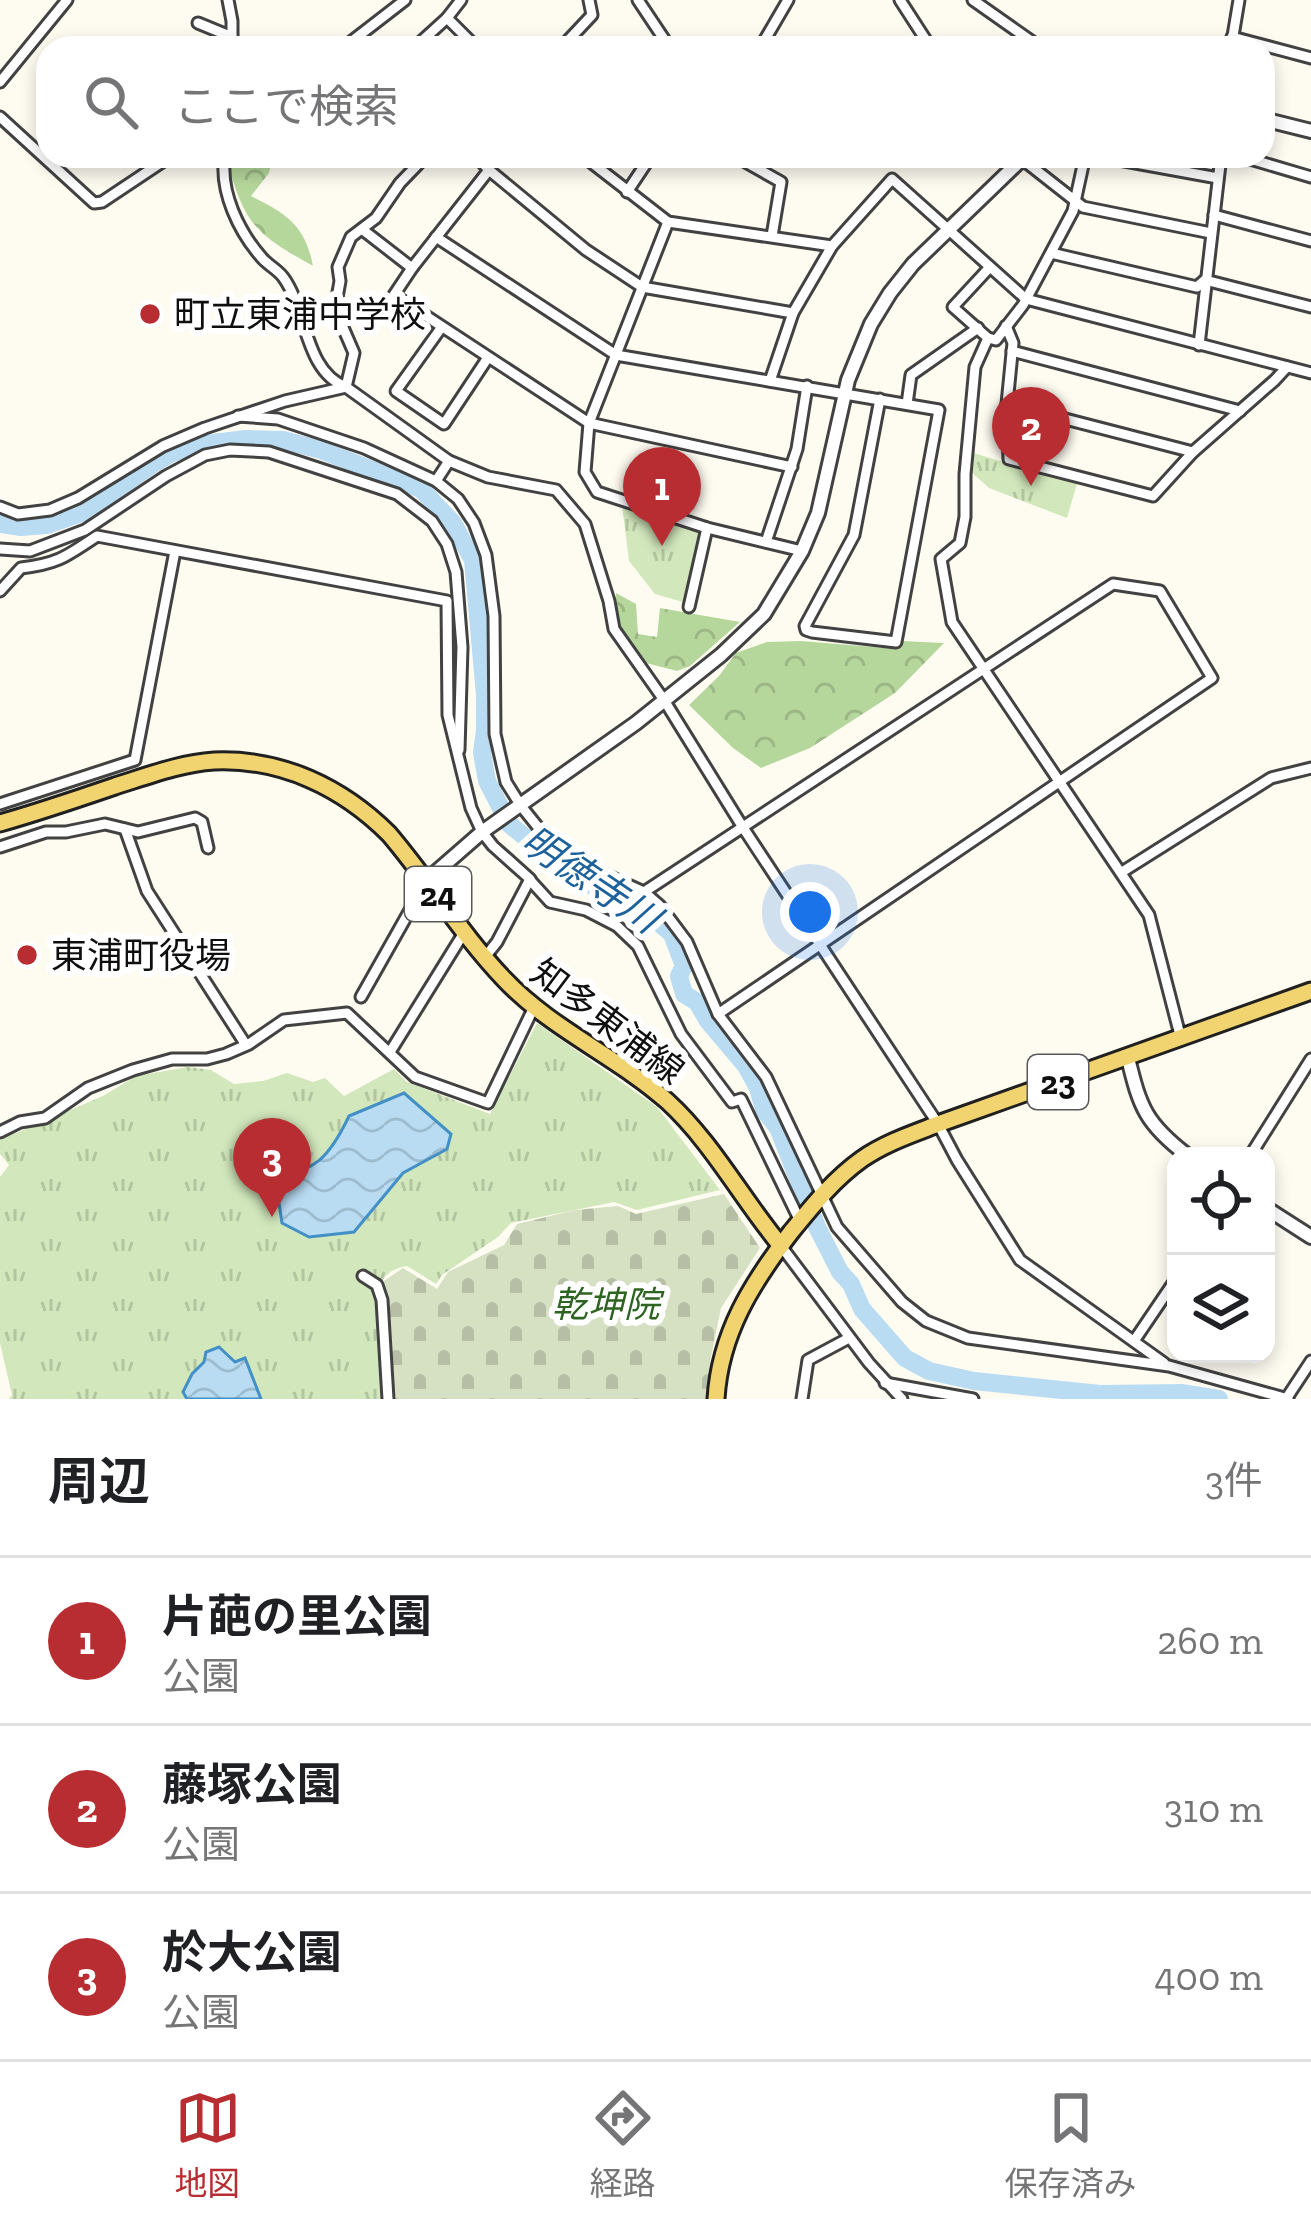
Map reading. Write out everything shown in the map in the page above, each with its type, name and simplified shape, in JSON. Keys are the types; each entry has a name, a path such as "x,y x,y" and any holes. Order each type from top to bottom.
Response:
{"main road":[{"name":"知多東浦線","path":"0,823 140,777 212,761 289,771 323,783 372,818 428,880 506,981 668,1103 702,1139 781,1246"},
{"name":"23","path":"716,1399 720,1360 748,1292 820,1196 866,1156 938,1124 1311,991"}],"street":[{"path":"38,36 67,0"},
{"path":"228,0 231,36"},
{"path":"382,0 386,13"},
{"path":"365,36 405,0"},
{"path":"427,36 461,0"},
{"path":"573,36 592,16 589,0"},
{"path":"638,0 662,36"},
{"path":"767,36 788,0"},
{"path":"900,0 923,36"},
{"path":"973,0 1024,36"},
{"path":"1233,36 1239,0"},
{"path":"447,18 465,36"},
{"path":"198,23 218,36"},
{"path":"0,82 36,38"},
{"path":"1275,51 1311,58"},
{"path":"0,118 36,151"},
{"path":"1275,122 1311,131"},
{"path":"1275,166 1311,177"},
{"path":"55,168 94,203 153,168"},
{"path":"225,168 226,196 260,256 284,277 313,350 332,382 346,387 449,461 488,477 556,490 586,524 614,629 938,1124 1020,1260 1169,1366"},
{"path":"346,387 354,353 335,309 338,267 351,237 376,218 414,168"},
{"path":"597,168 668,222 832,246"},
{"path":"626,192 643,168"},
{"path":"757,168 782,182 772,236"},
{"path":"362,997 428,880 482,832 721,655 764,614 802,551 818,513 844,394 858,351 880,309 913,264 1014,168"},
{"path":"1036,168 1083,207 1211,233"},
{"path":"990,267 953,307 996,340 1051,253 1076,202 1083,168"},
{"path":"1163,168 1218,178"},
{"path":"1199,345 1219,168"},
{"path":"792,467 589,423 394,295 489,170 586,250 641,287 793,313"},
{"path":"770,380 793,313 832,246 892,178 1026,299 1311,374"},
{"path":"1214,215 1311,241"},
{"path":"668,222 589,423 585,472 597,492 707,528 802,551"},
{"path":"363,230 412,268"},
{"path":"436,237 616,355 807,386 844,394 880,399 939,410 896,642 812,632 805,626 854,536 880,399"},
{"path":"1051,253 1197,286 1205,280"},
{"path":"1205,280 1311,307"},
{"path":"1006,326 1013,344 1007,404 1009,459 1153,496 1193,452 1287,367"},
{"path":"441,328 396,391 444,424 488,358"},
{"path":"907,404 911,375 978,328"},
{"path":"988,338 975,367 960,543 941,559 952,622 1149,915 1181,1039"},
{"path":"1012,351 1240,411"},
{"path":"766,542 792,467 807,386"},
{"path":"0,507 17,514 50,510 78,499 163,446 238,416 346,387"},
{"path":"1007,404 1193,452"},
{"path":"238,416 278,418 364,448 436,481 458,500 486,555 494,616 495,734 506,782 554,847 644,892 661,906 688,942 718,1014 766,1077 837,1227 902,1302 926,1322 982,1340 1169,1366 1287,1399 1311,1361"},
{"path":"0,549 30,550 86,530 166,476 205,455 230,450 269,452 397,494 431,521 447,544 456,572 462,647 459,766"},
{"path":"436,481 449,461"},
{"path":"689,607 707,528"},
{"path":"0,591 21,568 47,566 98,536 447,601 448,715 471,808 482,832 550,902 586,910 617,926 638,946 681,1034 732,1102 741,1099 800,1221"},
{"path":"0,805 135,760 176,550"},
{"path":"644,892 1113,584 1160,591 1212,678 718,1014"},
{"path":"1122,872 1271,778 1311,768"},
{"path":"0,847 46,832 105,824 138,832 195,818 202,822 208,848"},
{"path":"125,829 147,891 245,1046"},
{"path":"485,957 530,879"},
{"path":"390,1052 466,932"},
{"path":"0,1132 20,1122 45,1118 88,1088 133,1070 172,1059 207,1059 245,1046 284,1020 337,1012 347,1012 415,1077 488,1103 535,1006"},
{"path":"1128,1058 1139,1103 1178,1147"},
{"path":"1256,1147 1311,1059"},
{"path":"1275,1214 1311,1238"},
{"path":"781,1246 849,1338 902,1399"},
{"path":"364,1276 377,1285 382,1300 388,1399"},
{"path":"1134,1341 1167,1292"},
{"path":"802,1399 808,1360 849,1338"},
{"path":"885,1383 973,1399"}],"green space":[{"path":"229,168 270,168 251,196 293,222 313,266 267,237 241,203"},
{"path":"970,452 1077,484 1067,518 989,488 970,471"},
{"path":"622,505 700,530 686,603 655,594 629,561"},
{"path":"616,593 636,604 638,634 657,637 660,608 740,622 690,666 677,671 638,661 617,624"},
{"path":"903,641 944,643 895,693 810,748 761,768 689,705 736,653 767,642 898,649"},
{"path":"537,1023 657,1107 720,1190 637,1210 614,1202 511,1223 436,1284 407,1266 391,1272 381,1284 384,1399 9,1399 0,1343 0,1177 9,1165 0,1154 0,1140 103,1096 136,1076 188,1067 211,1070 234,1084 287,1073 313,1082 325,1078 344,1096 394,1069 407,1082 490,1114"},
{"name":"乾坤院","path":"724,1194 760,1248 721,1308 710,1362 713,1399 392,1399 384,1281 403,1268 437,1289 448,1272 504,1245 517,1224 575,1210 618,1206 636,1214"}],"water":[{"path":"404,1093 451,1134 447,1149 403,1173 354,1232 309,1237 282,1223 279,1203 259,1183 269,1171 309,1167 328,1152 349,1116"},
{"path":"219,1347 235,1362 245,1358 261,1399 187,1399 183,1392 192,1374 204,1362 206,1352"}],"waterway":[{"name":"明徳寺川","path":"0,524 47,525 84,512 172,453 246,439 283,440 321,450 421,489 453,523 473,560 485,695 482,753 487,781 509,824 572,875 598,889 626,895 672,934 684,966 679,976 684,994 697,1002 746,1066 764,1110 778,1128 817,1227 862,1309 905,1358 929,1371 974,1381 1100,1394 1181,1393 1219,1399"}],"place":[{"name":"町立東浦中学校","path":"150,314"},
{"name":"藤塚公園","path":"1031,486"},
{"name":"片葩の里公園","path":"662,546"},
{"name":"東浦町役場","path":"27,955"},
{"name":"於大公園","path":"272,1217"}]}
